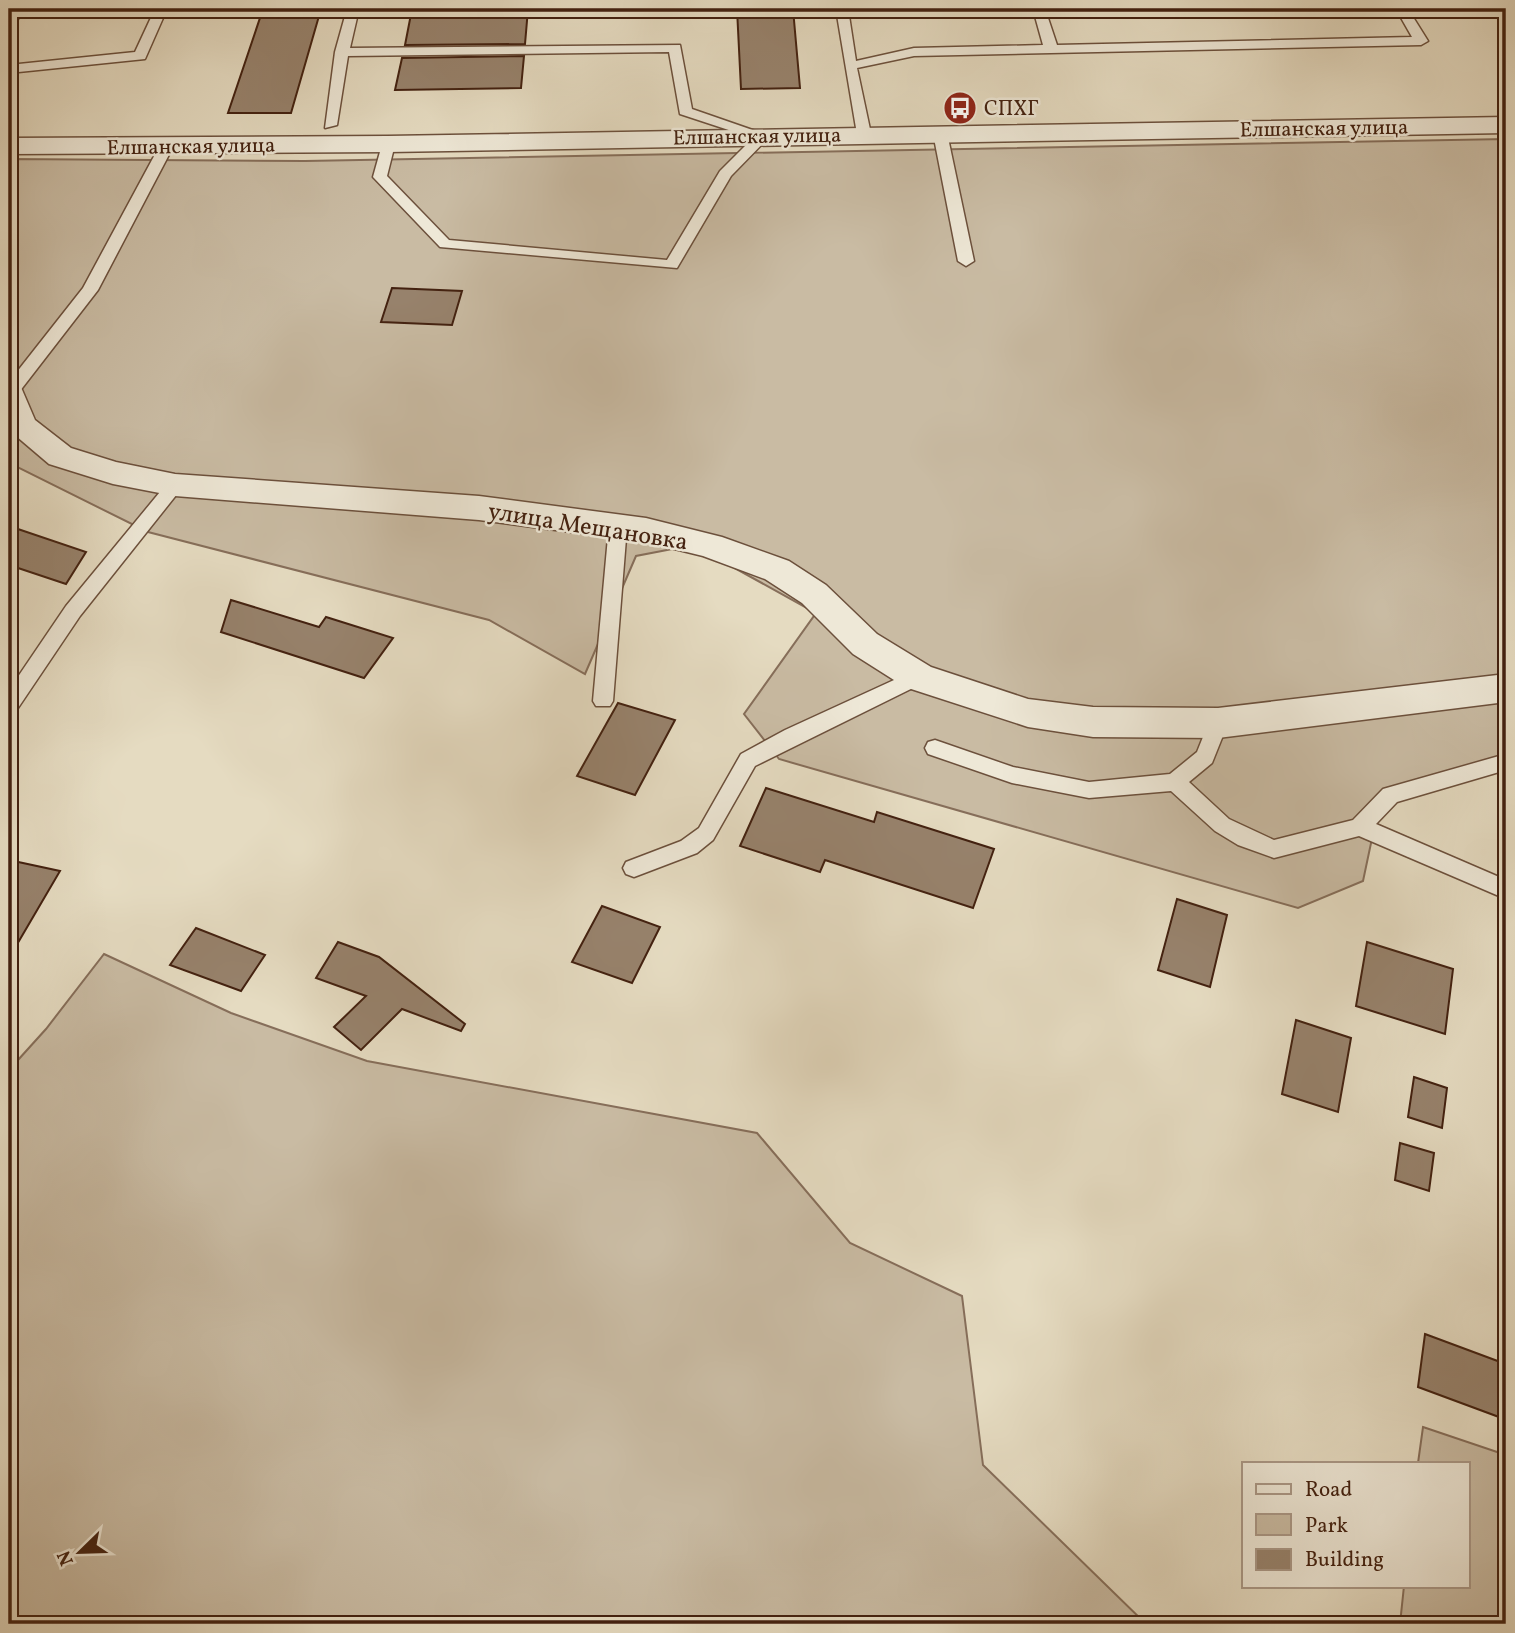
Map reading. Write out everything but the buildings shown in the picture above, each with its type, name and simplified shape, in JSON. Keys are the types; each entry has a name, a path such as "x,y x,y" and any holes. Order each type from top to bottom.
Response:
{"street":[{"name":"Елшанская улица","path":"9,146 388,144 1506,125"},
{"name":"улица Мещановка","path":"10,392 22,426 60,456 113,473 175,485 479,508 618,526 710,546 778,570 814,594 865,644 918,677 1028,713 1093,722 1218,723 1506,688"}],"lane":[{"path":"9,24 17,9"},
{"path":"9,69 140,56 161,9"},
{"path":"330,125 342,52 353,9"},
{"path":"842,9 864,134"},
{"path":"1039,9 1051,48"},
{"path":"850,66 914,52 1421,41 1402,9"},
{"path":"342,52 675,48 685,111 763,136 724,174 672,265 445,244 380,177 388,144"},
{"path":"940,134 966,261"},
{"path":"10,392 90,290 166,147"},
{"path":"9,705 73,611 175,485"},
{"path":"603,701 618,526"},
{"path":"634,868 689,847 706,834 748,760 792,736 918,677"},
{"path":"934,748 1012,775 1089,790 1175,782 1205,757 1218,723"},
{"path":"1175,782 1222,825 1246,839 1274,849 1360,827 1390,795 1506,762"},
{"path":"1360,827 1506,890"}],"green space":[{"path":"1506,139 1506,769 1382,791 1363,881 1298,908 779,759 744,714 816,613 693,545 636,556 585,674 489,620 148,532 9,463 9,159 305,161"},
{"path":"104,954 231,1013 367,1061 757,1133 850,1243 962,1296 983,1465 1146,1624 9,1624 9,1070 46,1029"},
{"path":"1423,1427 1506,1455 1506,1624 1400,1624 1404,1588 1470,1588 1470,1462 1418,1462"}],"place":[{"name":"СПХГ","path":"960,108"}]}
